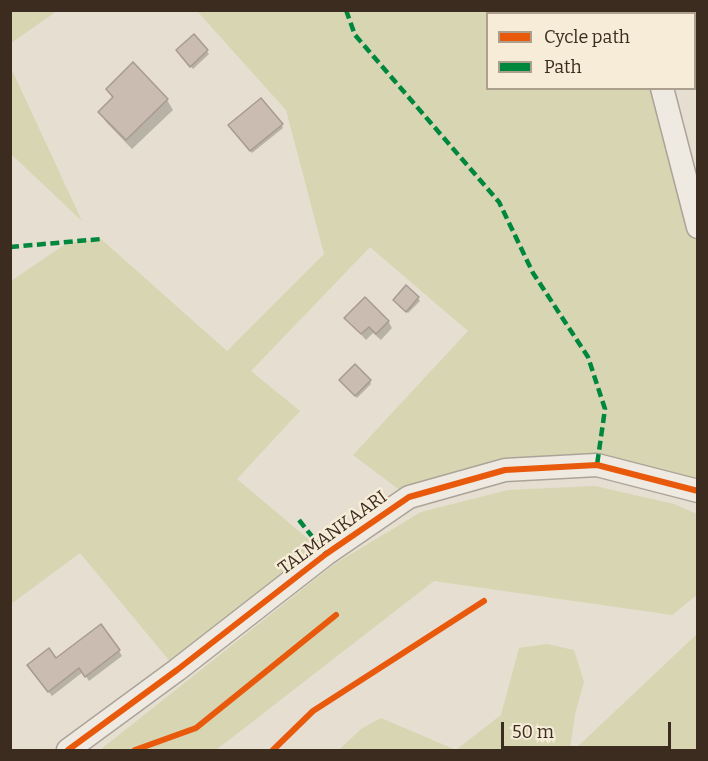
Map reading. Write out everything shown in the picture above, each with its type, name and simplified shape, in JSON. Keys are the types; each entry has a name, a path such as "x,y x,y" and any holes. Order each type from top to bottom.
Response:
{"street":[{"path":"663,90 698,227"},
{"name":"TALMANKAARI","path":"68,750 177,670 326,554 409,497 505,470 597,465 698,491"}],"shaded area":[{"path":"11,10 57,10 57,11 11,43"},
{"path":"197,11 643,11 486,12 486,90 662,90 697,227 697,491 597,465 409,497 353,455 468,331 370,247 251,371 300,411 237,479 326,554 177,670 80,553 11,604 11,281 67,243 101,239 227,351 324,254 286,110"},
{"path":"11,68 82,221 11,154"},
{"path":"595,486 674,504 697,514 697,595 672,615 434,581 216,750 100,750 333,565 421,512 508,490"},
{"path":"697,634 697,750 574,750"},
{"path":"547,644 574,650 584,682 575,714 570,750 456,750 501,715 519,648"},
{"path":"381,718 456,750 339,750 361,729"}],"building":[{"path":"194,34 208,50 190,67 176,50"},
{"path":"133,62 168,99 126,140 98,112 113,97 106,89"},
{"path":"261,98 283,124 250,151 228,125"},
{"path":"406,285 419,297 406,312 393,300"},
{"path":"365,297 389,321 376,334 369,327 361,334 344,318"},
{"path":"355,364 371,380 355,396 339,380"},
{"path":"101,624 120,650 85,677 79,668 48,692 27,665 49,648 56,658"}],"marked path":[{"path":"346,10 355,35 499,202 533,273 588,357 605,409 597,465"},
{"path":"10,247 101,239"},
{"path":"299,520 326,554"}],"cycle path":[{"path":"68,750 177,670 326,554 409,497 505,470 597,465 698,491"},
{"path":"273,750 313,711 484,601"},
{"path":"135,750 196,728 336,615"}]}
